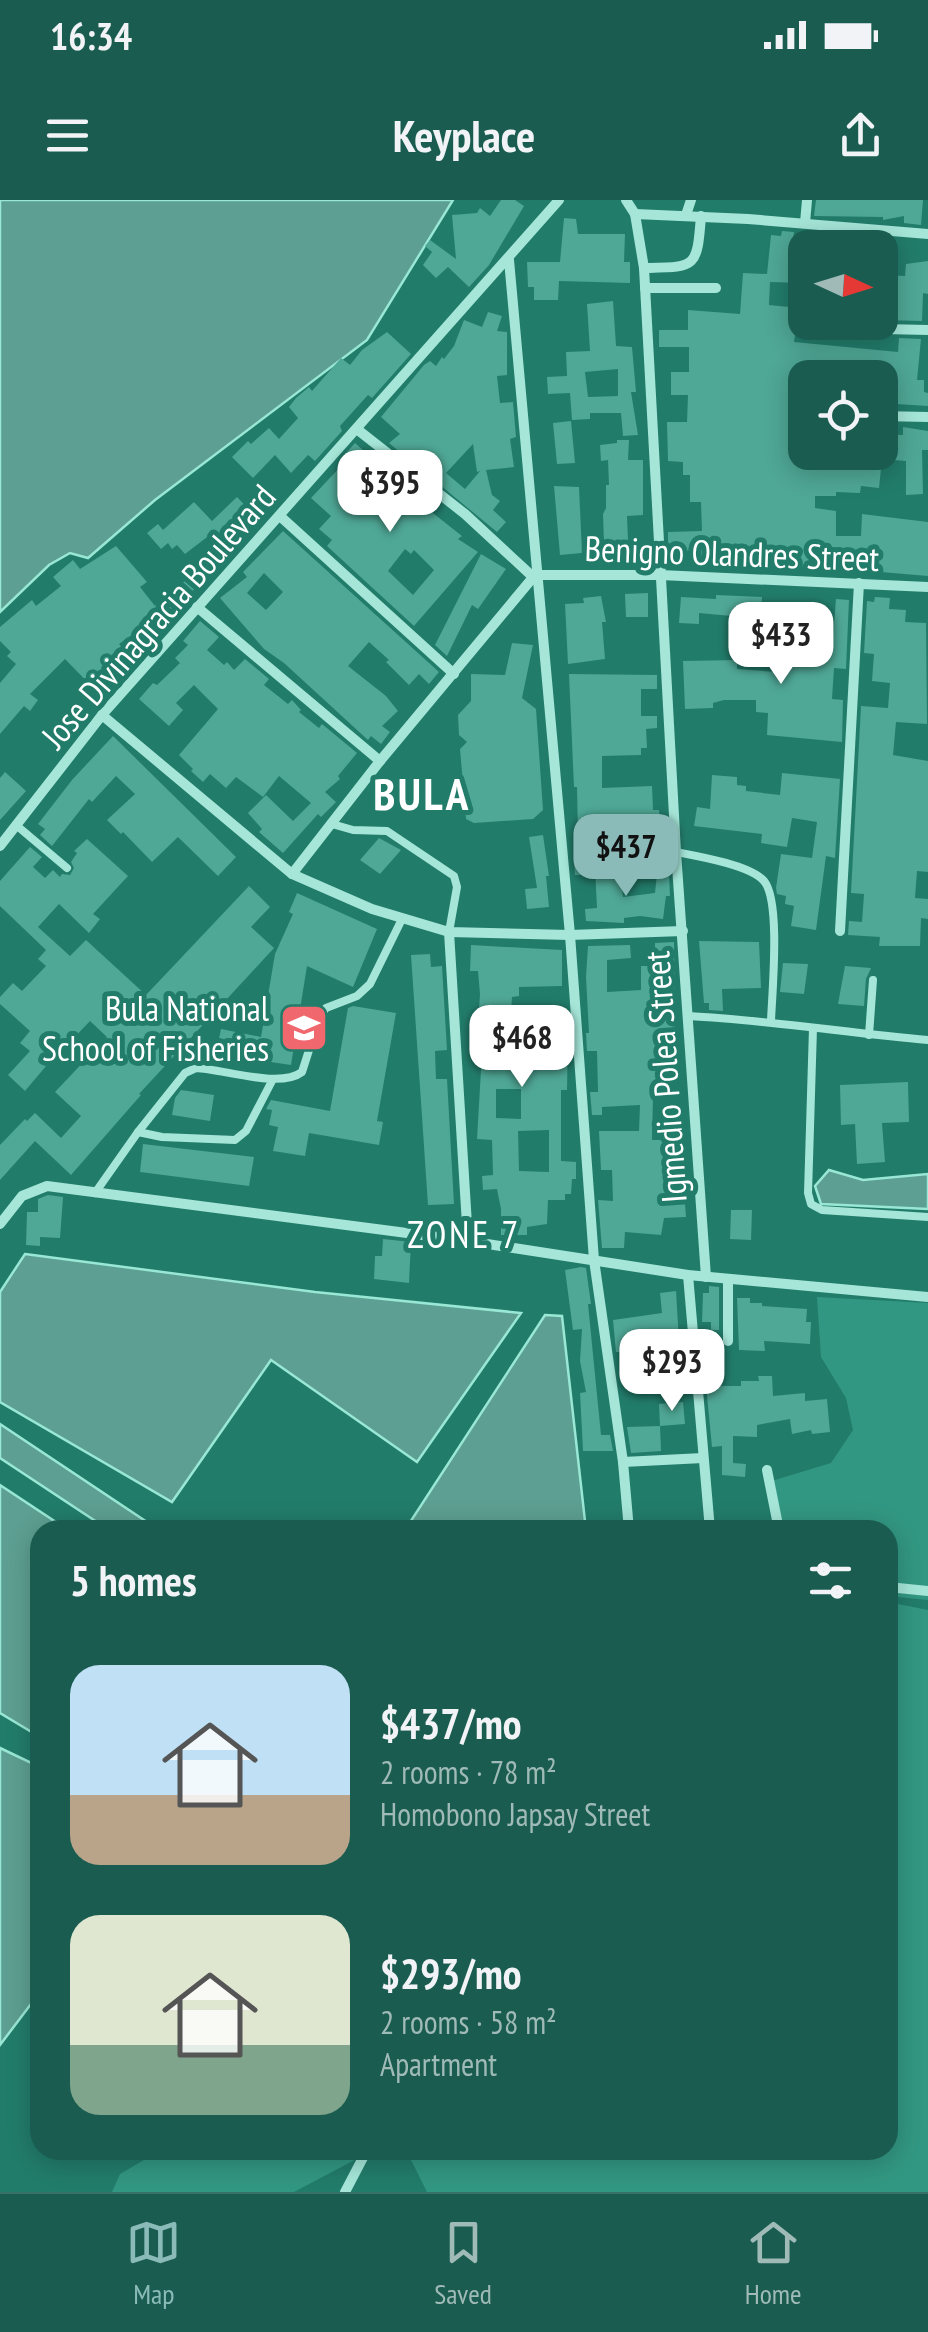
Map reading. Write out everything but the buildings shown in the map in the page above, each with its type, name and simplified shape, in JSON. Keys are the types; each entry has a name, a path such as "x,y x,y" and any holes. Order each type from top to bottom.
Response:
{"street":[{"name":"Jose Divinagracia Boulevard","path":"0,846 102,715 559,200"},
{"path":"626,200 635,214 928,234"},
{"path":"686,215 691,200"},
{"path":"805,223 806,200"},
{"name":"Igmedio Polea Street","path":"635,214 644,268 676,852 706,1277"},
{"path":"644,268 679,267 691,262 699,252 701,216"},
{"path":"508,260 533,575 570,936 594,1260 628,1520"},
{"path":"645,288 716,288"},
{"path":"898,329 928,330"},
{"path":"898,416 928,417"},
{"path":"358,430 465,514 533,575"},
{"path":"280,517 454,674"},
{"path":"292,874 380,760 533,575"},
{"name":"Benigno Olandres Street","path":"533,575 660,575 928,587"},
{"path":"840,931 860,583"},
{"path":"197,607 380,760"},
{"path":"102,715 292,874 402,919 449,932 570,936 684,931"},
{"path":"449,932 468,1241"},
{"path":"0,1224 22,1196 39,1187 468,1241 728,1280 928,1297"},
{"path":"688,1275 709,1520"},
{"path":"728,1280 728,1341"},
{"path":"623,1462 702,1458"},
{"path":"767,1470 777,1520"},
{"path":"898,1588 928,1591"},
{"path":"346,2192 361,2160"}],"lane":[{"path":"332,824 387,832 454,876 457,887 449,932"},
{"path":"16,825 67,868"},
{"path":"676,852 743,870 765,882 773,914 771,1020"},
{"path":"96,1192 185,1072 196,1068 289,1079 302,1072 320,1016 326,1008 357,996 370,984 402,919"},
{"path":"870,1035 873,980"},
{"path":"688,1016 771,1020 928,1040"},
{"path":"813,1028 808,1193 812,1204 822,1210 928,1217"},
{"path":"138,1132 162,1137 235,1140 246,1131 273,1079"}],"green space":[{"path":"817,1297 928,1303 928,1600 898,1597 898,1520 774,1520 765,1483 831,1463 853,1430 846,1398 821,1357"},
{"path":"898,1604 928,1610 928,2192 427,2192 411,2160 898,2160"},
{"path":"144,2160 355,2160 294,2192 112,2192 120,2174"}],"water":[{"path":"0,200 453,200 367,340 155,500 88,558 70,553 49,565 0,612"},
{"path":"829,1170 863,1180 928,1174 928,1209 821,1204 815,1186"},
{"path":"25,1254 315,1292 521,1313 417,1462 271,1360 172,1502 0,1402 0,1292"},
{"path":"545,1315 562,1316 585,1520 412,1520"},
{"path":"0,1424 144,1520 94,1520 0,1458"},
{"path":"0,1485 53,1520 30,1520 30,1731 0,1713"},
{"path":"0,1748 30,1762 30,2005 0,2045"}],"place":[{"name":"Bula National School of Fisheries","path":"304,1028"}],"district":[{"name":"BULA","path":"422,793"},
{"name":"ZONE 7","path":"464,1233"}]}
